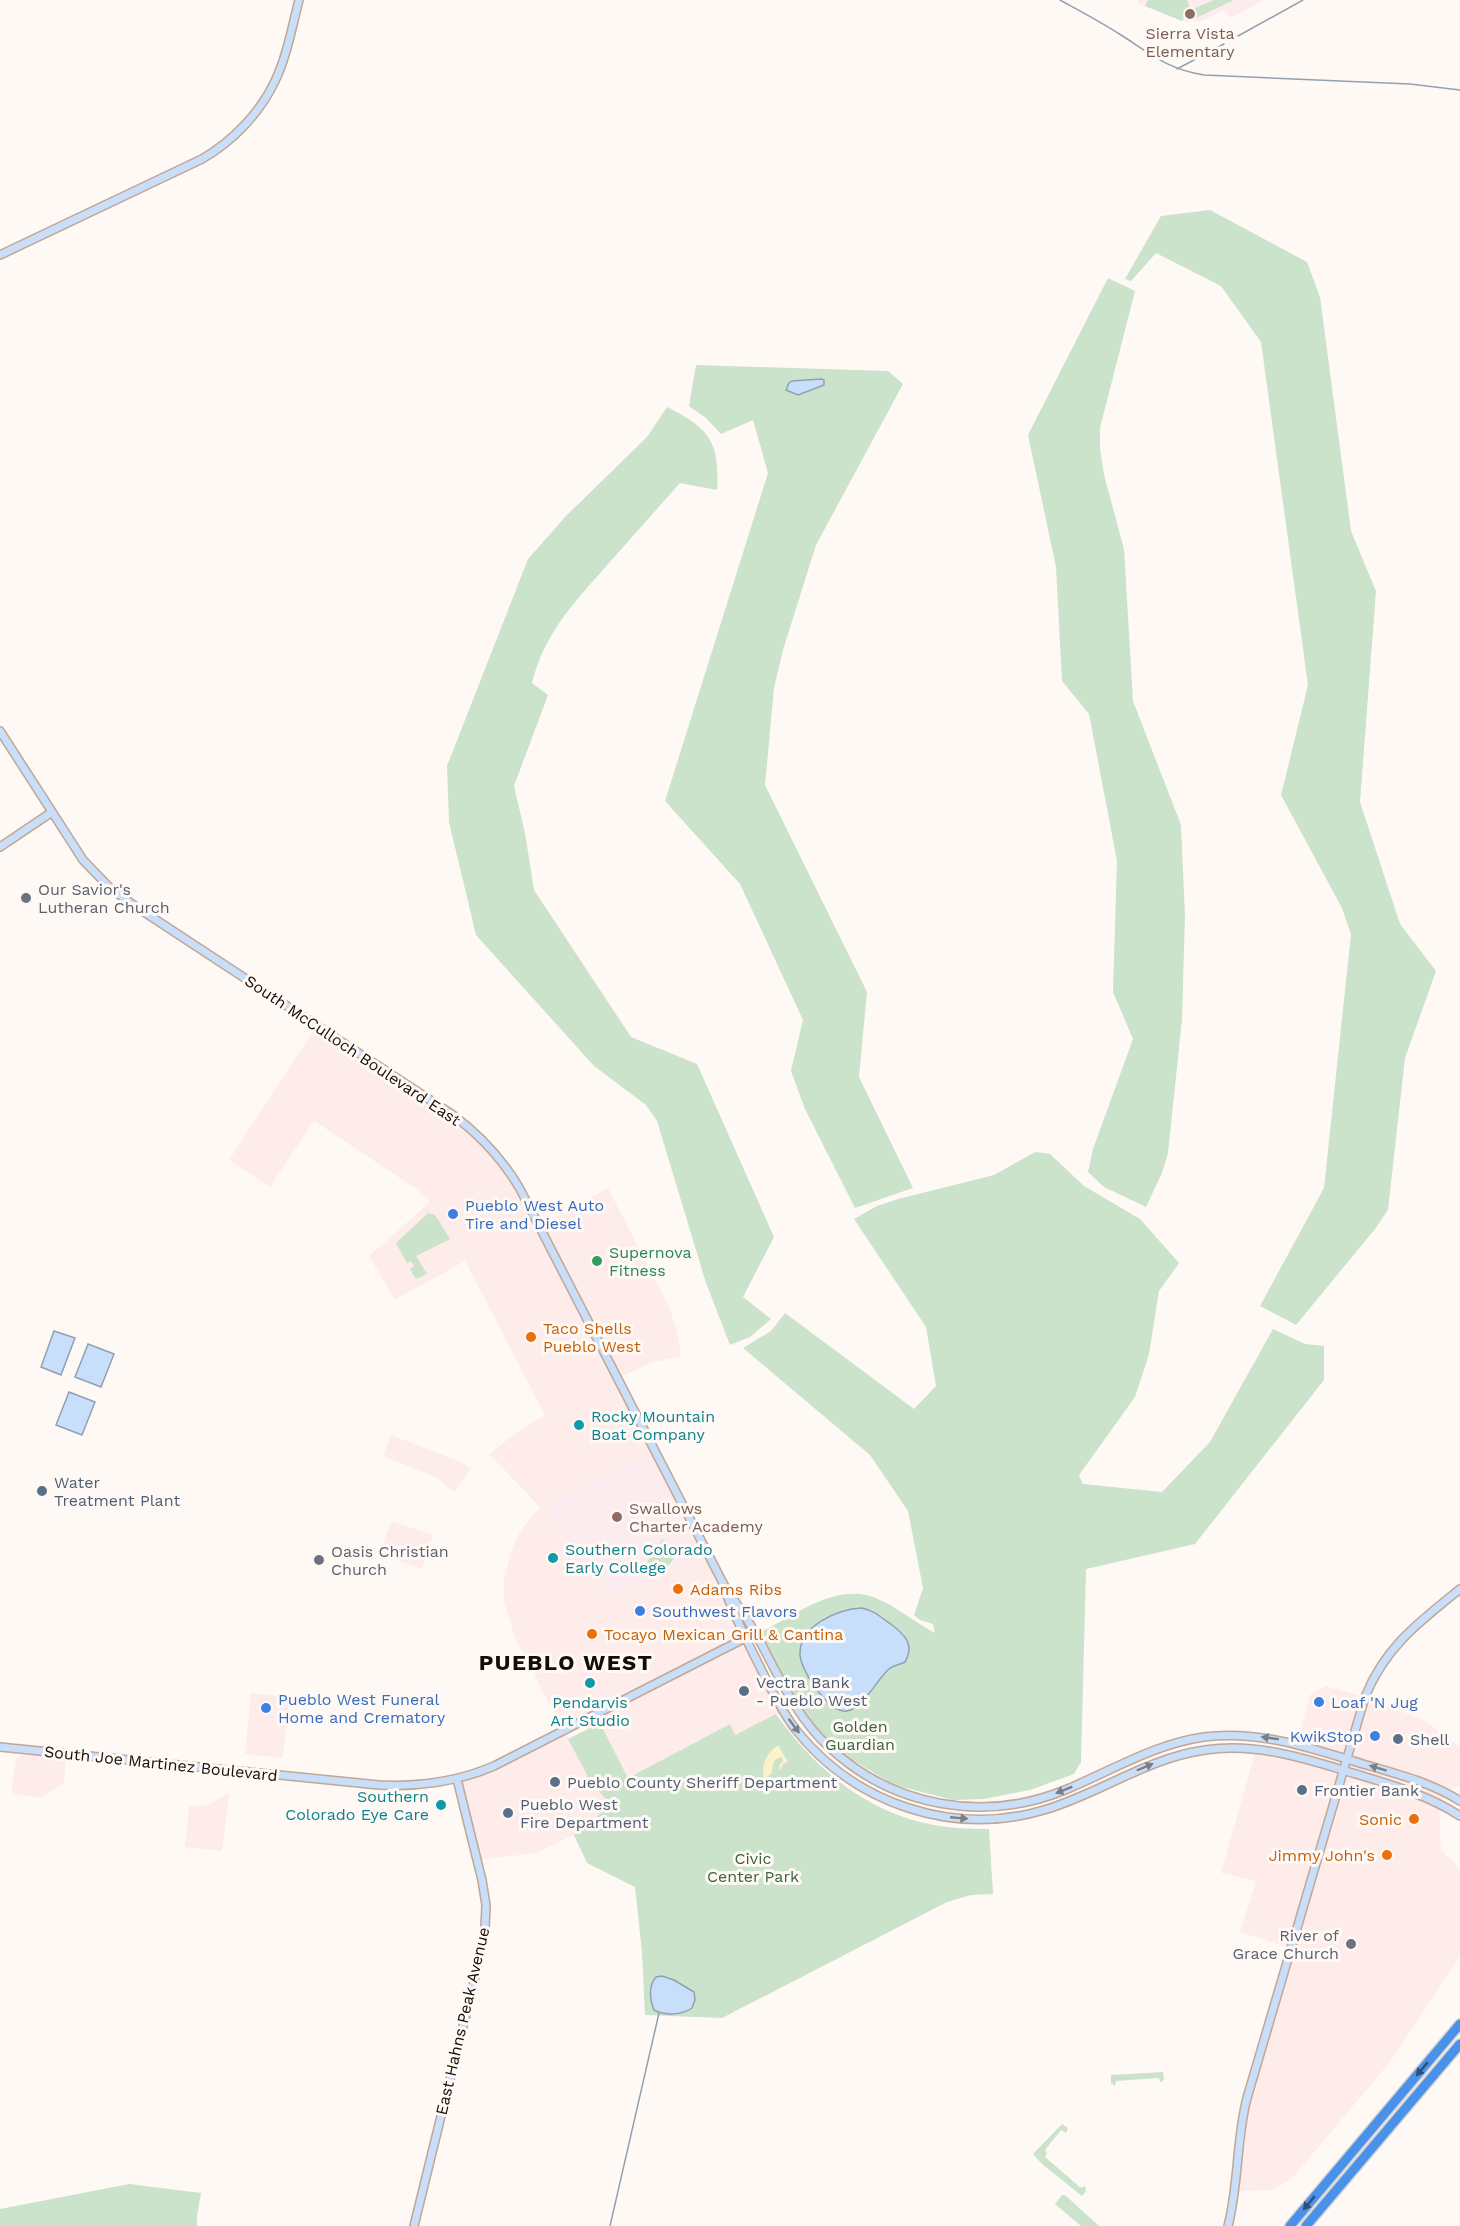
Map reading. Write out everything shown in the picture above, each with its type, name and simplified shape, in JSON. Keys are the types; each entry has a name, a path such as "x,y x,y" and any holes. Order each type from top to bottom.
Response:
{"highway":[{"path":"1290,2226 1460,2024"},
{"path":"1306,2226 1460,2044"}],"main road":[{"path":"0,255 202,159 226,142 251,117 276,81 299,0"},
{"name":"South McCulloch Boulevard East","path":"0,731 83,860 118,894 443,1108 475,1132 496,1155 515,1180 529,1206 724,1585 755,1633 797,1709 830,1748 852,1766 886,1787 909,1796 936,1803 978,1808 1033,1801 1148,1753 1179,1743 1211,1737 1241,1736 1273,1739 1346,1758 1421,1782 1460,1801"},
{"path":"0,847 52,812"},
{"name":"South McCulloch Boulevard East","path":"724,1585 745,1639 787,1716 822,1757 845,1776 897,1805 924,1813 978,1820 1027,1815 1071,1800 1160,1761 1206,1749 1241,1748 1271,1751 1343,1770 1417,1793 1460,1816"},
{"path":"1228,2226 1247,2098 1365,1697 1379,1668 1406,1634 1460,1589"},
{"name":"South Joe Martinez Boulevard","path":"0,1747 379,1785 420,1785 457,1779 494,1766 755,1633"},
{"name":"East Hahns Peak Avenue","path":"414,2226 485,1928 486,1905 482,1880 457,1779"}],"shaded area":[{"name":"Sierra Vista Elementary","path":"1138,0 1264,0 1231,18 1224,10 1204,20 1187,22 1137,3"},
{"path":"317,1025 443,1108 496,1155 539,1226 608,1188 669,1307 677,1331 681,1357 653,1362 618,1378 722,1582 784,1711 735,1735 730,1724 628,1778 596,1714 564,1730 591,1782 612,1805 574,1835 536,1853 478,1860 457,1779 477,1773 563,1730 515,1638 504,1600 504,1580 512,1548 521,1530 540,1507 489,1454 517,1432 545,1415 465,1261 395,1300 369,1256 430,1202 416,1189 314,1121 270,1187 229,1160"},
{"path":"391,1435 461,1462 471,1469 454,1492 438,1478 383,1456"},
{"name":"Swallows Charter Academy","path":"650,1452 700,1558 614,1596 557,1525 549,1508"},
{"path":"392,1521 433,1535 422,1569 382,1555 385,1538"},
{"path":"1326,1686 1365,1697 1424,1720 1460,1747 1460,1785 1445,1793 1439,1804 1441,1851 1453,1861 1460,1873 1460,1956 1390,2062 1295,2175 1271,2190 1234,2191 1241,2129 1290,1948 1240,1932 1256,1881 1221,1873 1256,1749 1294,1755 1310,1695"},
{"path":"251,1693 289,1697 283,1758 245,1754"},
{"path":"28,1754 66,1756 64,1783 44,1796 14,1794 12,1789 15,1764 18,1757"},
{"path":"229,1793 222,1851 185,1847 189,1806 208,1805"}],"green space":[{"path":"1148,0 1187,0 1190,8 1184,13 1214,0 1234,0 1198,17 1184,16 1182,21 1145,6"},
{"path":"1210,210 1307,262 1320,297 1351,531 1376,591 1360,802 1400,924 1436,971 1405,1058 1388,1210 1296,1325 1260,1306 1324,1188 1351,934 1342,908 1281,795 1308,685 1261,342 1221,286 1156,253 1131,281 1125,279 1161,216"},
{"path":"1108,278 1135,291 1100,428 1100,449 1104,475 1124,549 1133,701 1181,825 1185,917 1182,1019 1168,1153 1162,1173 1146,1207 1104,1187 1088,1172 1093,1149 1133,1039 1113,992 1117,861 1089,714 1062,681 1056,567 1028,435"},
{"path":"696,365 888,371 903,384 816,545 783,650 774,688 765,785 867,992 859,1077 913,1188 855,1208 805,1109 791,1071 803,1020 740,884 665,801 768,473 753,420 721,434 706,418 689,406"},
{"path":"667,407 693,422 709,438 716,459 717,490 680,483 584,591 553,632 532,683 548,695 514,786 525,833 534,890 631,1037 697,1064 774,1237 743,1297 771,1319 750,1337 730,1345 706,1283 657,1121 646,1105 594,1066 476,935 449,822 447,766 528,559 566,516 647,437"},
{"name":"Golden Guardian","path":"1035,1152 1050,1154 1084,1186 1140,1219 1179,1263 1159,1291 1149,1354 1135,1397 1079,1475 1083,1484 1162,1492 1210,1442 1273,1329 1305,1344 1324,1346 1324,1380 1195,1544 1086,1569 1081,1762 1074,1774 1030,1790 984,1799 953,1800 894,1785 836,1750 811,1725 793,1699 762,1637 763,1631 803,1609 817,1602 847,1594 861,1594 876,1598 935,1633 933,1624 920,1620 914,1615 923,1588 908,1511 870,1455 743,1348 771,1331 785,1313 914,1409 936,1386 926,1327 854,1219 877,1206 898,1199 994,1175","holes":["845,1610 881,1615 904,1635 900,1665 890,1667 857,1705 810,1632 833,1614"]},
{"path":"428,1213 435,1215 450,1239 416,1256 427,1274 416,1279 410,1269 414,1266 411,1261 407,1263 396,1243"},
{"path":"663,1539 676,1555 671,1563 661,1571 647,1562"},
{"name":"Civic Center Park","path":"776,1714 791,1734 825,1770 865,1799 886,1810 934,1825 989,1829 993,1894 971,1895 947,1902 722,2018 645,2015 642,1953 635,1887 587,1863 574,1835 611,1805 591,1782 568,1739 600,1723 628,1778 730,1724 735,1735"},
{"path":"1163,2072 1164,2079 1161,2083 1159,2078 1116,2081 1115,2086 1111,2083 1111,2075"},
{"path":"1062,2124 1068,2128 1066,2133 1061,2130 1045,2150 1047,2153 1045,2157 1081,2188 1085,2186 1086,2191 1082,2196 1033,2154"},
{"path":"129,2184 201,2193 197,2226 0,2226 0,2209"},
{"path":"1062,2195 1065,2195 1099,2226 1081,2226 1055,2204"}],"sand":[{"path":"778,1745 788,1762 783,1764 780,1771 779,1766 783,1760 781,1757 776,1760 772,1773 764,1779 765,1760"}],"water":[{"path":"824,380 824,385 798,395 786,390 792,381"},
{"path":"54,1331 75,1338 61,1375 41,1367"},
{"path":"88,1344 114,1354 101,1387 75,1377"},
{"path":"69,1392 95,1402 82,1435 56,1425"},
{"path":"862,1608 878,1615 901,1633 909,1645 908,1656 905,1662 892,1667 884,1674 859,1705 847,1711 840,1710 816,1689 804,1669 800,1653 802,1643 806,1634 822,1620 832,1615"},
{"path":"662,1976 694,1992 695,2000 692,2008 673,2014 654,2010 651,1989 656,1977"}],"waterway":[{"path":"1060,0 1169,65 1204,75 1410,84 1460,90"},
{"path":"1238,36 1303,0"},
{"path":"1177,69 1224,44"},
{"path":"610,2226 659,2013"}],"place":[{"name":"Sierra Vista Elementary","path":"1190,14"},
{"name":"Our Savior's Lutheran Church","path":"26,898"},
{"name":"Pueblo West Auto Tire and Diesel","path":"453,1214"},
{"name":"Supernova Fitness","path":"597,1261"},
{"name":"Taco Shells Pueblo West","path":"531,1337"},
{"name":"Rocky Mountain Boat Company","path":"579,1425"},
{"name":"Water Treatment Plant","path":"42,1491"},
{"name":"Swallows Charter Academy","path":"617,1517"},
{"name":"Southern Colorado Early College","path":"553,1558"},
{"name":"Oasis Christian Church","path":"319,1560"},
{"name":"Adams Ribs","path":"678,1589"},
{"name":"Southwest Flavors","path":"640,1611"},
{"name":"Tocayo Mexican Grill & Cantina","path":"592,1634"},
{"name":"Pendarvis Art Studio","path":"590,1683"},
{"name":"Vectra Bank - Pueblo West","path":"744,1691"},
{"name":"Loaf 'N Jug","path":"1319,1702"},
{"name":"Pueblo West Funeral Home and Crematory","path":"266,1708"},
{"name":"KwikStop","path":"1375,1736"},
{"name":"Shell","path":"1398,1739"},
{"name":"Pueblo County Sheriff Department","path":"555,1782"},
{"name":"Frontier Bank","path":"1302,1790"},
{"name":"Southern Colorado Eye Care","path":"441,1805"},
{"name":"Pueblo West Fire Department","path":"508,1813"},
{"name":"Sonic","path":"1414,1819"},
{"name":"Jimmy John's","path":"1387,1855"},
{"name":"River of Grace Church","path":"1351,1944"}],"district":[{"name":"PUEBLO WEST","path":"566,1662"}]}
